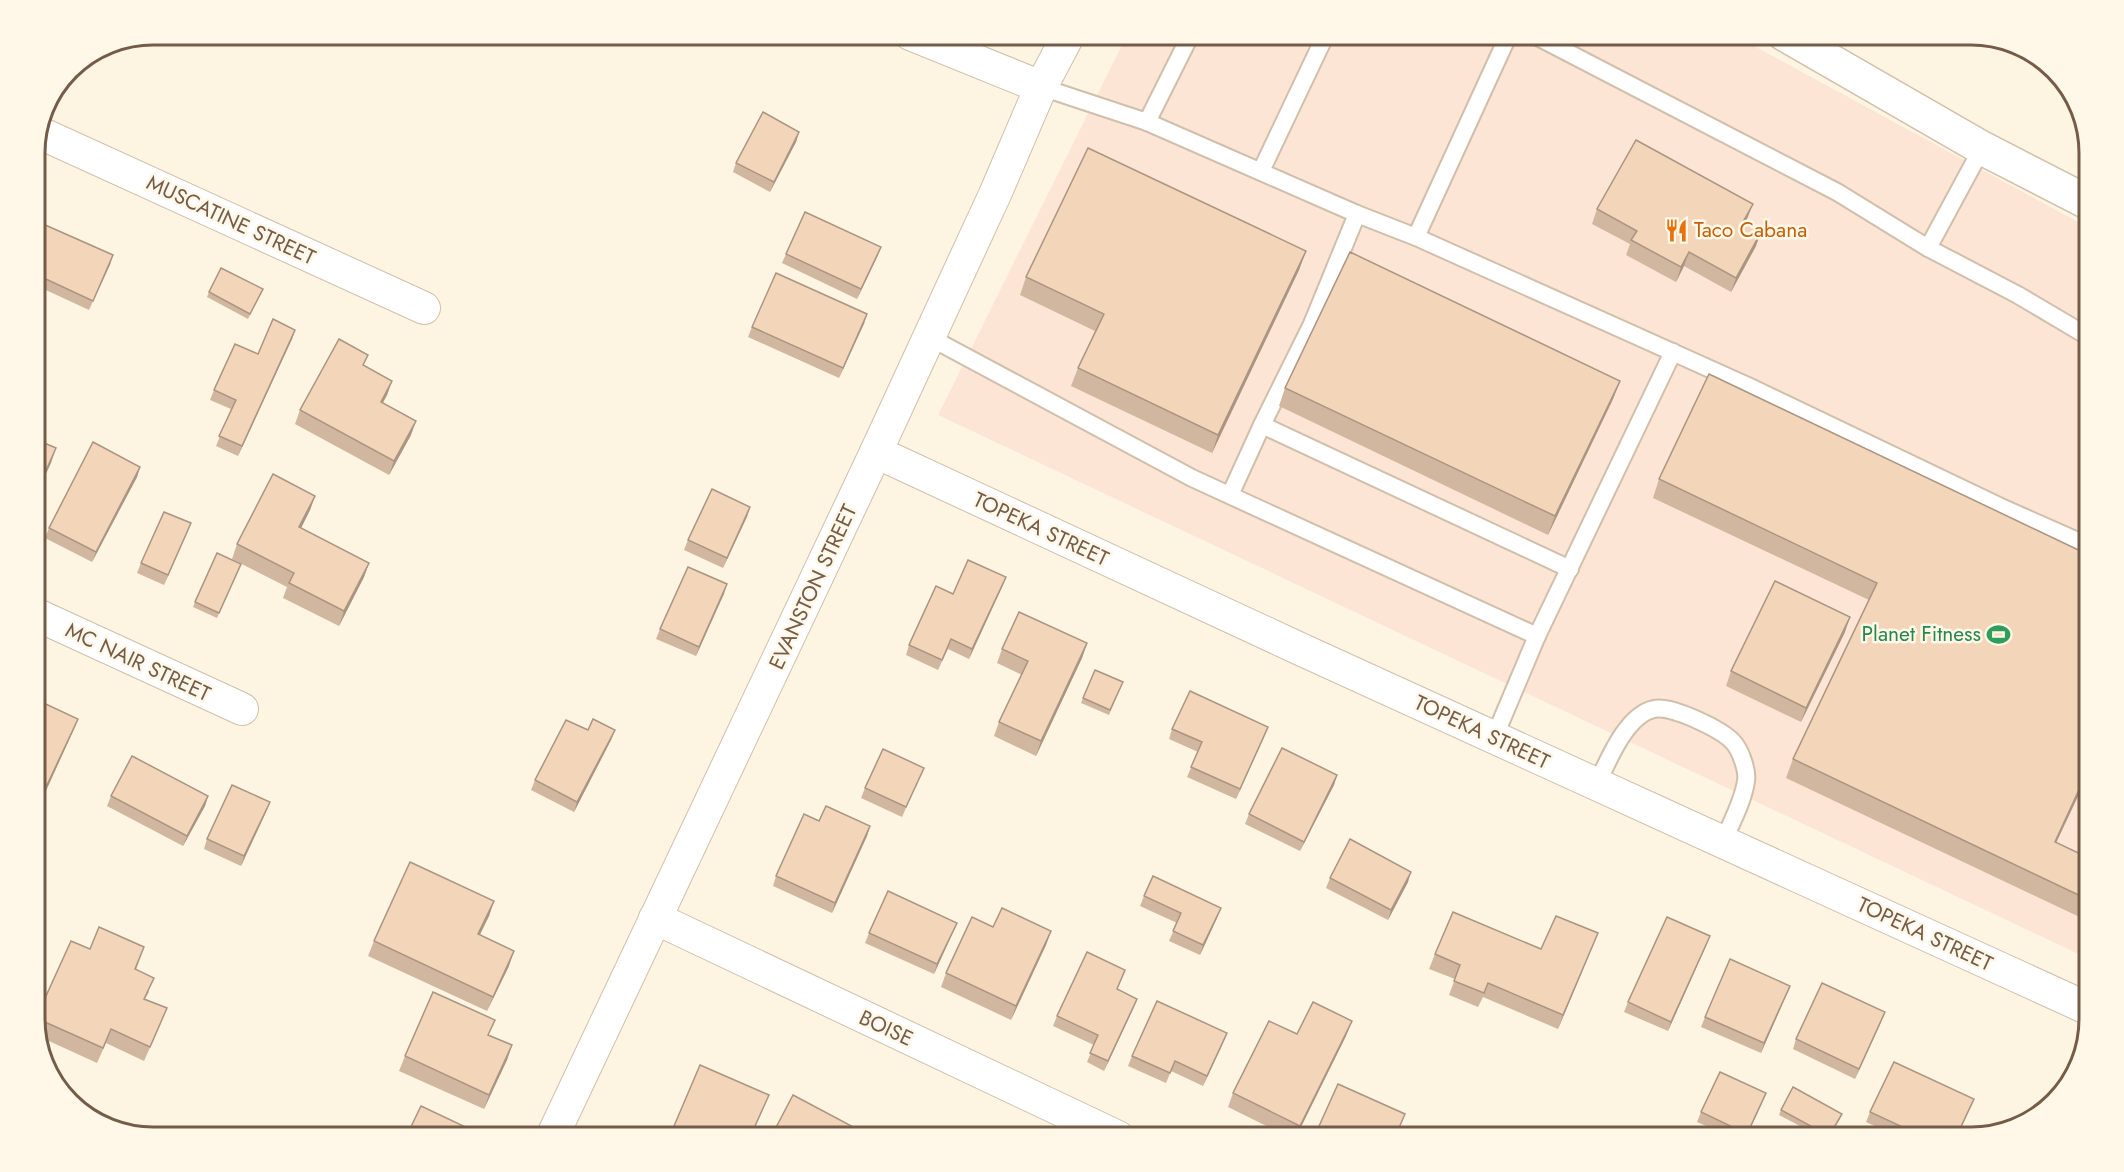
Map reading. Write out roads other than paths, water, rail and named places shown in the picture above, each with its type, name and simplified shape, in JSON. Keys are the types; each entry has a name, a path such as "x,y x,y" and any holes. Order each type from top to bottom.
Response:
{"main road":[{"path":"1803,45 1982,147 2079,198"}],"street":[{"path":"937,45 1041,87"},
{"name":"EVANSTON STREET","path":"557,1127 876,452 1041,87 1063,45"},
{"name":"MUSCATINE STREET","path":"47,136 424,308"},
{"name":"TOPEKA STREET","path":"876,452 1494,738 2079,1000"},
{"name":"MC NAIR STREET","path":"45,620 242,709"},
{"name":"BOISE","path":"655,918 1097,1127"}],"lane":[{"path":"1147,122 1186,45"},
{"path":"1262,171 1321,45"},
{"path":"1416,237 1504,45"},
{"path":"1553,45 1837,192 1928,248 2018,295 2079,331"},
{"path":"1041,87 1147,122 1357,214 1416,237 1673,352 2079,542"},
{"path":"1928,248 1982,147"},
{"path":"1230,495 1312,324 1357,214"},
{"path":"929,337 1192,478 1537,636"},
{"path":"1494,738 1537,636 1673,352"},
{"path":"1263,425 1570,569"},
{"path":"1597,784 1614,748 1631,722 1653,709 1669,710 1694,718 1734,742 1742,759 1747,780 1723,842"}],"place":[{"name":"Taco Cabana","path":"1676,230"},
{"name":"Planet Fitness","path":"1999,634"}]}
